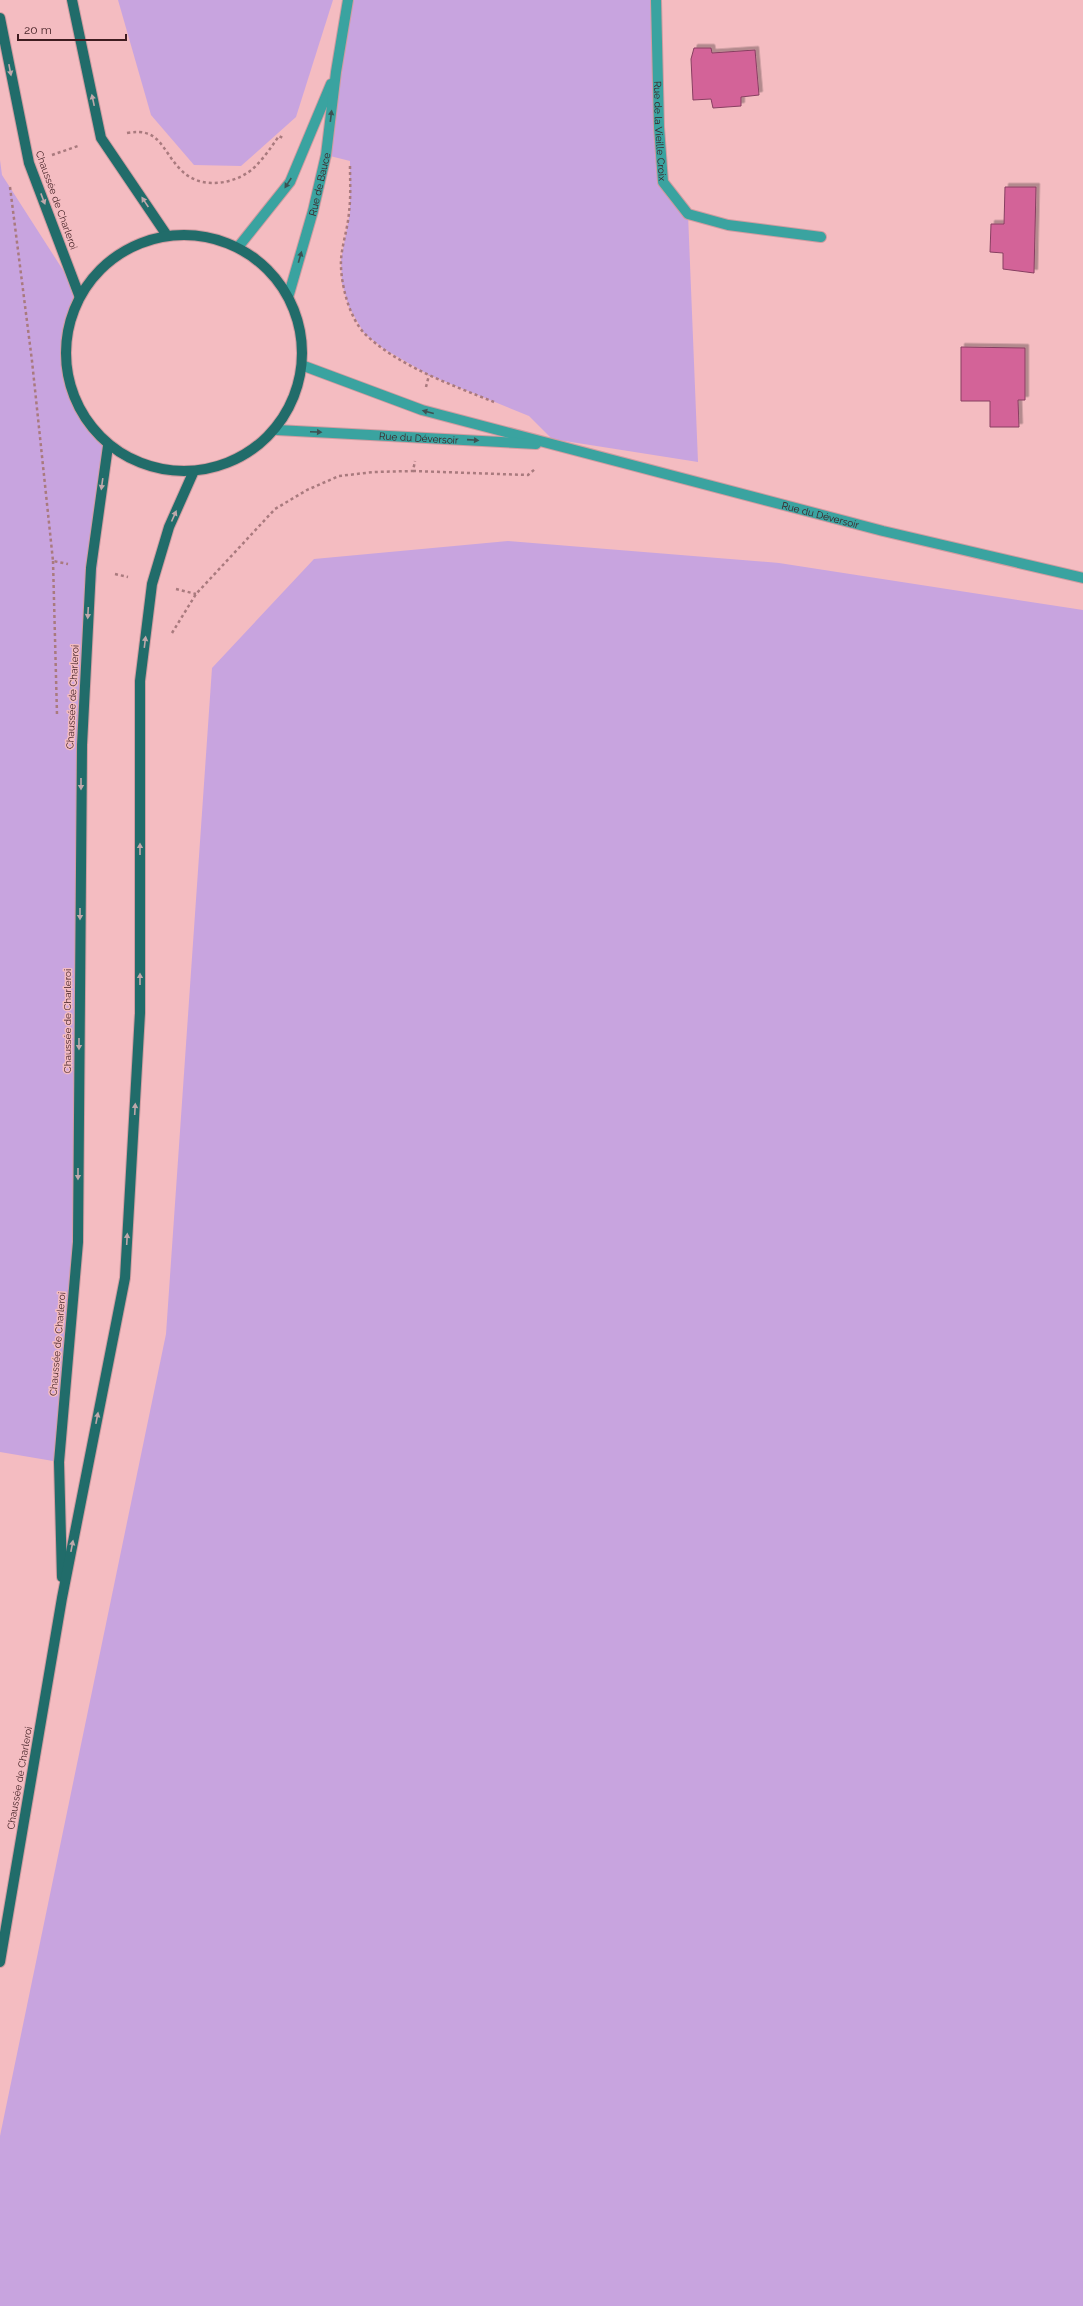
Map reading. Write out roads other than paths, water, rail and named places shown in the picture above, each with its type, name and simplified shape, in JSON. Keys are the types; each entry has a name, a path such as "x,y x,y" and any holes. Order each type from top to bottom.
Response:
{"main road":[{"path":"72,0 101,138 166,234"},
{"name":"Chaussée de Charleroi","path":"0,18 29,163 79,295"},
{"path":"166,234 203,234 239,246 289,294 299,317 304,341 304,366 277,430 253,452 225,466 193,473 148,468 108,446 83,418 66,374 65,339 79,295 116,254 166,234"},
{"name":"Chaussée de Charleroi","path":"62,1598 59,1462 78,1242 82,745 91,568 108,446"},
{"name":"Chaussée de Charleroi","path":"0,1962 62,1598 125,1278 140,1013 140,681 152,584 169,527 193,473"}],"street":[{"name":"Rue de Bauce","path":"289,294 313,211 326,155 336,72 348,0"},
{"name":"Rue de la Vieille Croix","path":"656,0 659,127 663,182 688,214 728,225 821,238"},
{"name":"Rue de Bauce","path":"239,246 290,182 336,72"},
{"name":"Rue du Déversoir","path":"304,366 422,410 883,531 1083,578"},
{"name":"Rue du Déversoir","path":"277,430 417,436 560,446"}]}
